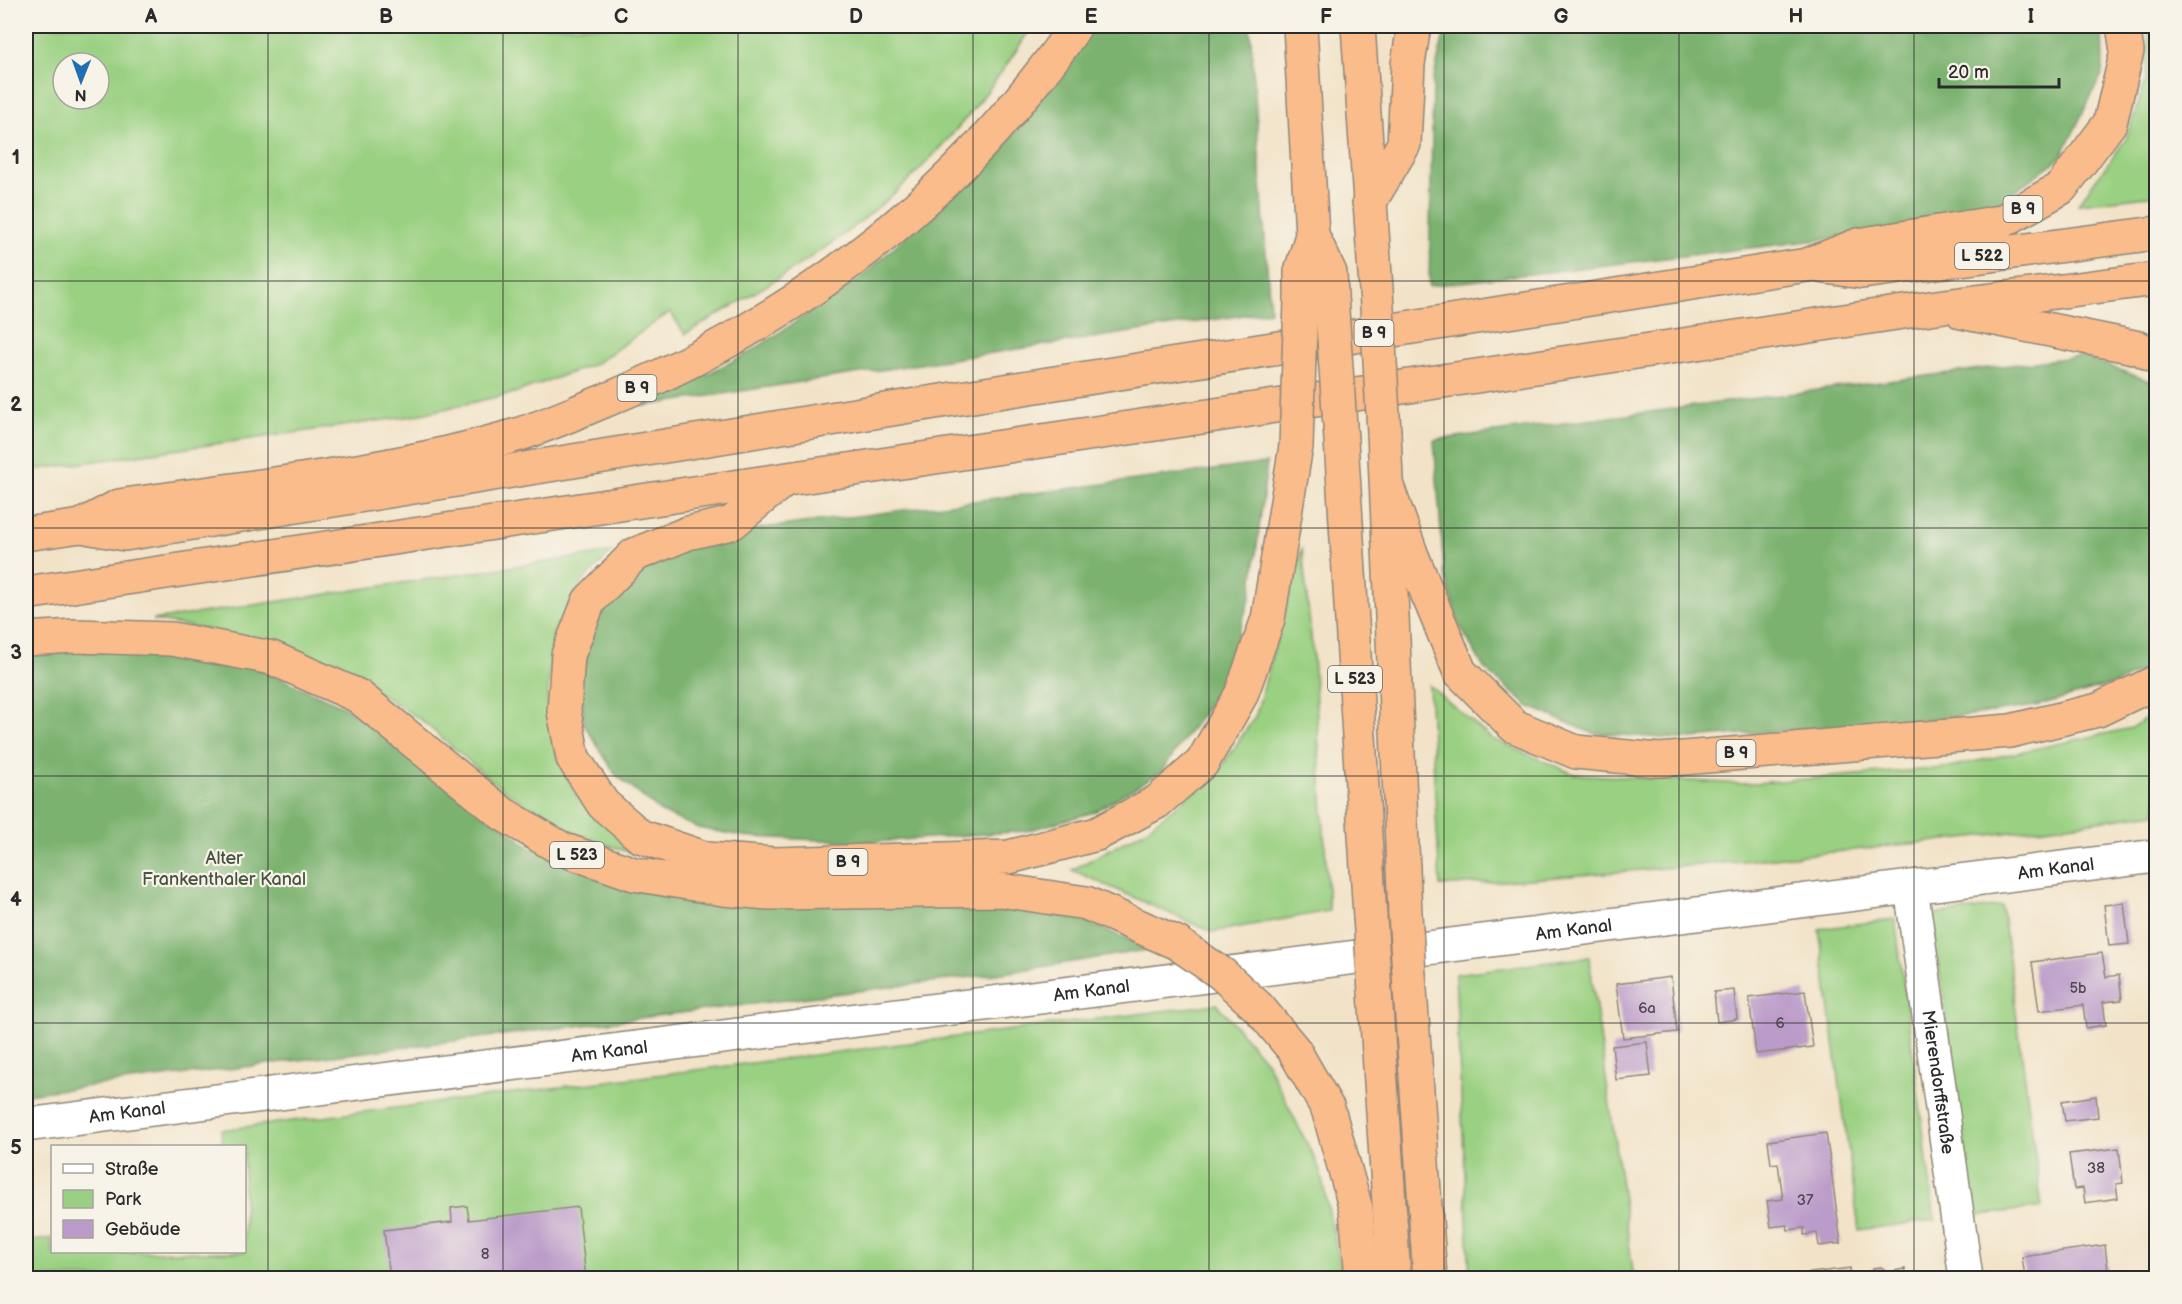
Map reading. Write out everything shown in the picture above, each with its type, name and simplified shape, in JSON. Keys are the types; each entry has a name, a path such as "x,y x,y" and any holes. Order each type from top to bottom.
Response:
{"highway":[{"name":"B 9","path":"26,534 81,525 119,506 401,465 522,434 634,389 733,338 831,278 913,213 996,128 1065,43 1076,26"},
{"name":"B 9","path":"785,479 732,523 688,533 634,555 589,602 568,655 564,711 573,758 603,804 640,836 707,859 774,864 1009,856 1097,834 1157,802 1202,763 1241,694 1268,619 1296,446 1316,298 1301,273 1312,235 1300,26"},
{"name":"B 9","path":"1358,26 1388,489 1412,556 1460,672 1514,726 1576,752 1659,760 2010,731 2098,710 2157,682"},
{"path":"1369,203 1404,144 1408,64 1414,26"},
{"name":"B 9","path":"81,525 125,534 929,403 1807,265 1858,245 2001,222 2061,188 2110,123 2127,51 2123,26"},
{"name":"L 522","path":"1807,265 1862,272 2157,233"},
{"path":"26,593 1936,307 2157,279"},
{"name":"L 523","path":"1316,298 1341,440 1394,1278"},
{"path":"1936,307 2139,348 2157,357"},
{"name":"L 523","path":"1388,489 1406,914 1430,1278"},
{"name":"L 523","path":"26,639 75,636 172,639 272,658 358,696 503,814 562,849 634,874 723,890 768,893 1000,890 1086,903 1177,942 1222,974 1259,1008 1294,1050 1328,1109 1356,1209 1362,1278"}],"street":[{"name":"Am Kanal","path":"26,1125 2157,856"},
{"name":"Mierendorffstraße","path":"1911,888 1966,1278"}],"green space":[{"path":"26,26 1032,26 1007,64 966,118 894,194 838,238 747,298 685,334 670,312 595,364 514,393 412,416 26,471"},
{"path":"1089,26 1250,26 1270,311 643,406 747,354 861,278 1020,128"},
{"path":"1446,26 2102,26 2103,72 2061,157 1994,206 1912,229 1429,286 1433,81"},
{"path":"2149,26 2156,26 2156,195 2078,204 2126,139 2146,80"},
{"path":"2080,356 2156,383 2156,663 2117,683 2036,706 1949,718 1678,739 1592,733 1528,706 1484,668 1458,623 1444,571 1434,440"},
{"path":"1267,463 1251,595 1219,690 1161,772 1094,812 1027,831 873,842 749,837 698,828 661,812 615,774 584,724 581,676 594,625 628,576 694,537"},
{"path":"1302,548 1313,655 1329,911 1212,932 1072,870 1144,831 1217,774 1256,715"},
{"path":"612,552 583,581 553,632 547,702 557,755 575,794 635,854 560,829 491,780 420,719 354,677 214,631 153,620"},
{"name":"Alter Frankenthaler Kanal","path":"68,644 241,661 345,707 396,743 532,849 1048,913 1082,921 1153,949 1003,973 26,1094 26,645"},
{"path":"1429,685 1492,739 1574,774 1742,784 1945,768 2132,728 2156,710 2156,813 1799,856 1440,886"},
{"path":"2002,906 2042,1207 1973,1216 1932,915"},
{"path":"1895,919 1935,1220 1859,1230 1819,929"},
{"path":"1589,957 1634,1278 1470,1278 1455,974"},
{"path":"1217,1004 1267,1063 1320,1170 1343,1278 26,1278 26,1242 51,1238 51,1253 246,1253 246,1145 223,1145 221,1130"}],"building":[{"path":"2124,903 2129,944 2109,946 2104,905"},
{"path":"2102,953 2106,977 2119,975 2122,1000 2103,1002 2106,1025 2086,1028 2083,1005 2039,1011 2032,962"},
{"path":"1671,977 1677,1032 1623,1038 1616,984"},
{"path":"1734,990 1737,1019 1717,1022 1714,992"},
{"path":"1805,991 1813,1047 1756,1054 1749,998"},
{"path":"1647,1042 1651,1076 1616,1080 1612,1046"},
{"path":"2096,1096 2098,1117 2065,1121 2062,1101"},
{"path":"1826,1133 1841,1243 1819,1246 1817,1233 1804,1235 1804,1228 1788,1230 1787,1225 1771,1227 1767,1201 1783,1199 1778,1163 1771,1164 1768,1141"},
{"path":"2119,1148 2123,1183 2116,1184 2118,1198 2085,1203 2083,1188 2074,1189 2069,1154"},
{"path":"467,1206 469,1220 578,1207 586,1278 390,1278 384,1230 452,1222 451,1208"},
{"path":"2105,1245 2109,1278 2025,1278 2022,1257"},
{"path":"1881,1267 1888,1272 1905,1269 1906,1278 1799,1278 1803,1274 1850,1268 1851,1277 1868,1274 1873,1268"}]}
